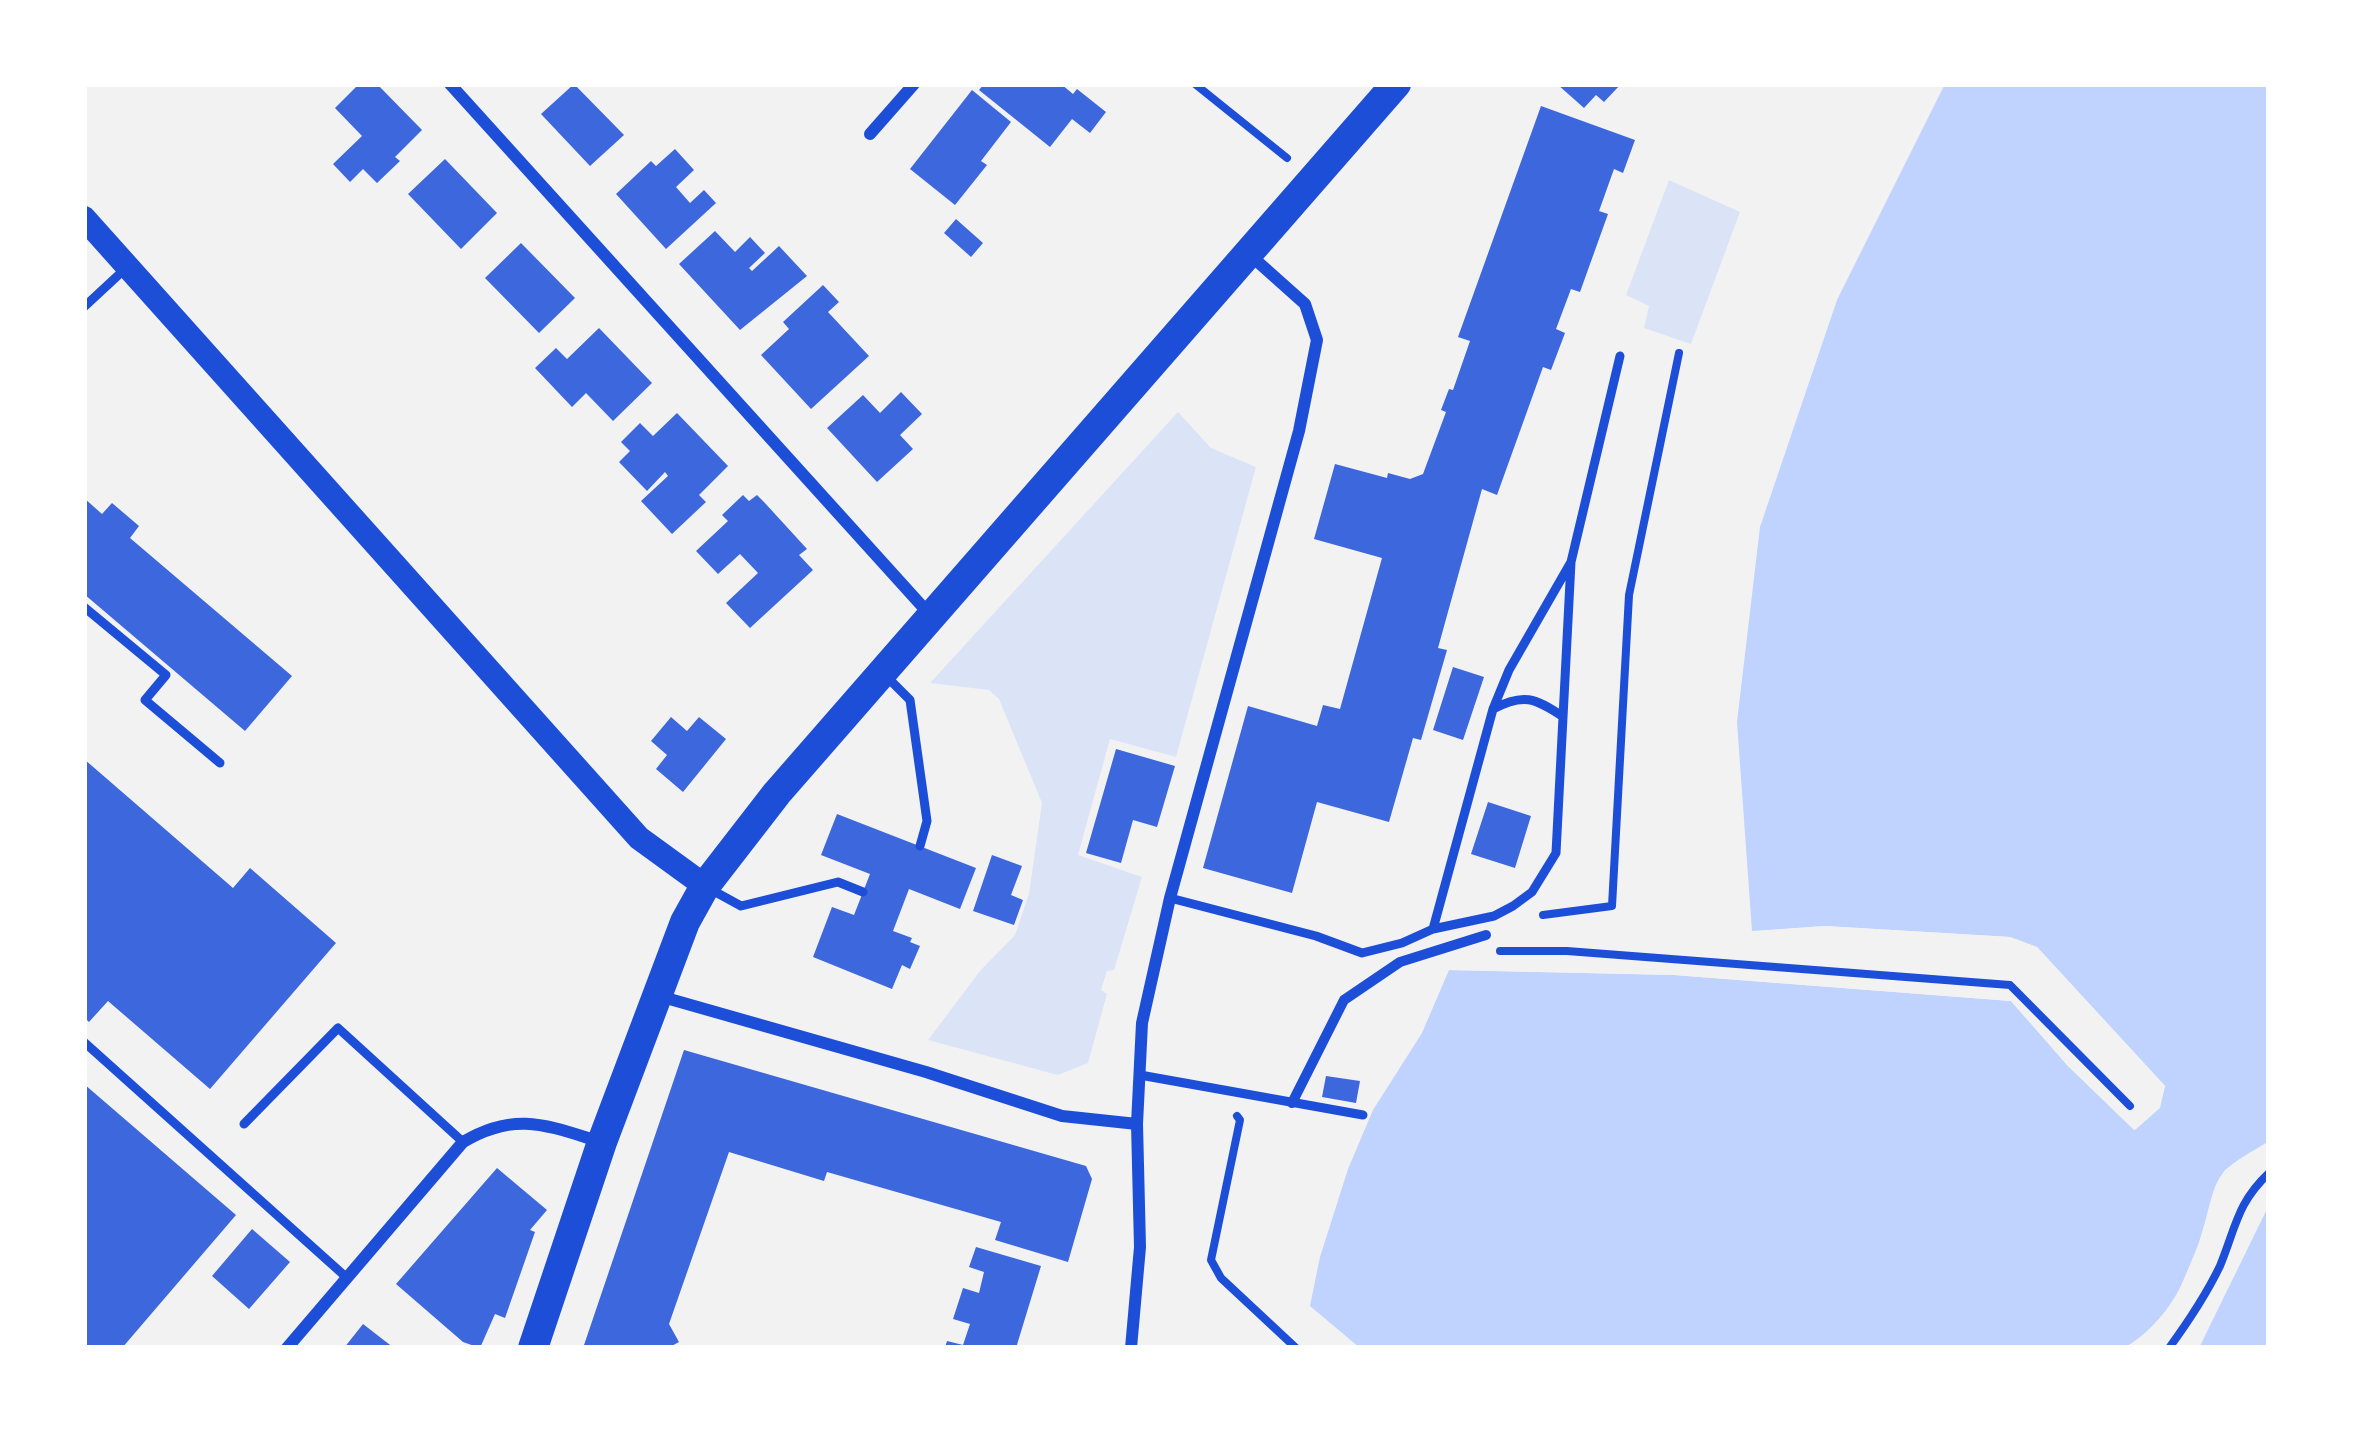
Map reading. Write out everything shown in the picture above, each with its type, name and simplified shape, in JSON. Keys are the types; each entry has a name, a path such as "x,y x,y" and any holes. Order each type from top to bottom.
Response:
{"main road":[{"path":"533,1348 602,1142 685,922 705,886 777,793 1396,84"},
{"path":"84,218 639,838 705,886"}],"street":[{"path":"450,84 931,616"},
{"path":"870,134 914,84"},
{"path":"1131,1348 1140,1247 1137,1124 1142,1022 1170,898 1299,431 1317,340 1305,304 1248,254"},
{"path":"1292,1103 1344,1000 1400,962 1486,935"},
{"path":"658,996 926,1072 1061,1116 1137,1124"},
{"path":"287,1348 463,1142 492,1124 525,1123 602,1142"}],"lane":[{"path":"84,307 126,268"},
{"path":"1170,898 1316,936 1362,953 1402,943 1433,928 1469,924 1514,906 1532,892 1556,854 1571,562 1620,356"},
{"path":"1433,928 1493,709 1571,562"},
{"path":"84,607 166,675 145,700 220,764"},
{"path":"883,672 910,700 927,821 920,846"},
{"path":"1493,709 1517,696 1538,700 1562,716"},
{"path":"705,886 741,906 838,882 863,892"},
{"path":"244,1124 338,1028 463,1142"},
{"path":"84,1042 346,1277"},
{"path":"1140,1075 1363,1114"}],"path":[{"path":"1195,84 1313,178"},
{"path":"1678,353 1628,596 1612,906 1534,916 1486,935 1495,951 1567,951 2011,985 2130,1106"},
{"path":"1219,1090 1240,1120 1211,1260 1221,1279 1296,1348"},
{"path":"2169,1348 2219,1268 2248,1193 2269,1173"}],"shaded area":[{"path":"1669,180 1740,212 1691,344 1644,328 1649,306 1626,295"},
{"path":"1178,412 1211,448 1256,467 1176,757 1110,739 1078,855 1142,877 1114,970 1107,971 1101,990 1107,994 1088,1063 1058,1075 928,1040 980,971 1015,935 1029,894 1042,803 999,699 989,690 930,683"}],"water":[{"path":"1945,84 2269,84 2269,1141 2223,1173 2176,1296 2154,1325 2124,1348 1360,1348 1310,1306 1320,1257 1373,1110 1422,1033 1449,970 1674,975 2011,1001 2068,1066 2134,1130 2159,1108 2165,1086 2037,947 2010,937 1825,926 1752,931 1737,722 1760,527 1837,300"},
{"path":"2269,1205 2269,1348 2199,1348"}],"pier":[{"path":"1825,926 2010,937 2037,947 2165,1086 2160,1108 2135,1130 2068,1066 2011,1001 1674,975 1449,970 1458,964 1674,969 2012,995 2135,1122 2154,1105 2158,1088 2033,952 2009,943 1875,933 1752,937 1746,932"},
{"path":"2269,1141 2269,1149 2229,1174 2178,1308 2148,1341 2124,1348 2144,1336 2173,1305 2225,1170"}],"building":[{"path":"359,84 377,84 422,130 377,183 363,169 350,182 333,164 362,136 335,108"},
{"path":"574,84 624,135 590,166 541,114"},
{"path":"984,84 1061,84 1073,94 1077,89 1106,112 1090,133 1072,119 1050,147 979,90"},
{"path":"1557,84 1621,84 1604,102 1596,95 1584,108"},
{"path":"972,90 1011,122 981,161 987,165 955,205 910,169"},
{"path":"1541,106 1635,140 1623,173 1614,169 1599,211 1608,214 1580,292 1571,289 1556,329 1565,333 1551,370 1543,367 1497,495 1482,489 1438,648 1447,650 1421,740 1413,738 1389,822 1317,802 1292,893 1203,868 1248,706 1317,726 1323,705 1340,709 1382,558 1314,539 1335,464 1387,478 1388,473 1410,479 1423,474 1446,412 1441,410 1470,341 1458,337"},
{"path":"675,149 694,170 676,187 690,203 704,190 716,203 666,249 616,194 651,161 656,166"},
{"path":"445,159 497,213 461,249 408,194"},
{"path":"956,219 983,243 971,257 944,233"},
{"path":"715,231 735,252 750,237 765,253 749,268 752,271 779,246 807,276 740,330 679,264"},
{"path":"521,243 575,298 539,333 485,278"},
{"path":"823,285 839,302 828,312 869,356 811,409 761,355 789,329 783,322"},
{"path":"599,328 652,383 613,421 586,393 572,407 535,368 556,348 567,359"},
{"path":"901,392 922,414 900,435 913,449 877,482 827,428 863,395 880,413"},
{"path":"677,413 728,466 699,495 706,502 672,534 641,501 668,476 665,472 647,491 619,462 630,451 621,442 640,423 653,436"},
{"path":"743,495 749,501 757,495 764,502 807,549 799,555 813,570 750,628 726,603 758,573 740,554 718,574 696,551 728,521 722,515"},
{"path":"84,498 102,514 112,503 139,526 130,538 292,676 245,731 84,594"},
{"path":"1453,667 1484,677 1463,740 1433,730"},
{"path":"671,717 687,731 699,717 726,739 683,792 656,769 667,755 651,741"},
{"path":"1116,749 1175,766 1157,827 1133,820 1121,863 1086,853"},
{"path":"84,759 233,888 250,868 336,943 210,1089 108,1001 89,1022 84,1017"},
{"path":"1488,802 1531,816 1515,868 1471,854"},
{"path":"837,814 976,868 960,909 909,889 893,931 920,946 910,969 902,965 892,989 813,957 832,907 854,915 870,874 821,855"},
{"path":"992,855 1022,866 1011,895 1023,900 1014,925 973,911"},
{"path":"684,1050 1086,1166 1092,1179 1068,1262 995,1240 1001,1222 827,1172 824,1181 729,1152 669,1324 679,1342 668,1348 583,1348"},
{"path":"1326,1076 1360,1081 1356,1103 1322,1097"},
{"path":"84,1084 236,1215 122,1348 84,1348"},
{"path":"497,1168 547,1210 530,1230 535,1232 505,1318 495,1314 480,1348 463,1342 396,1284"},
{"path":"252,1229 290,1262 249,1309 212,1276"},
{"path":"976,1247 1041,1266 1016,1348 945,1348 947,1341 963,1345 970,1324 953,1319 963,1288 979,1293 984,1272 969,1267"},
{"path":"363,1324 394,1348 344,1348"}]}
